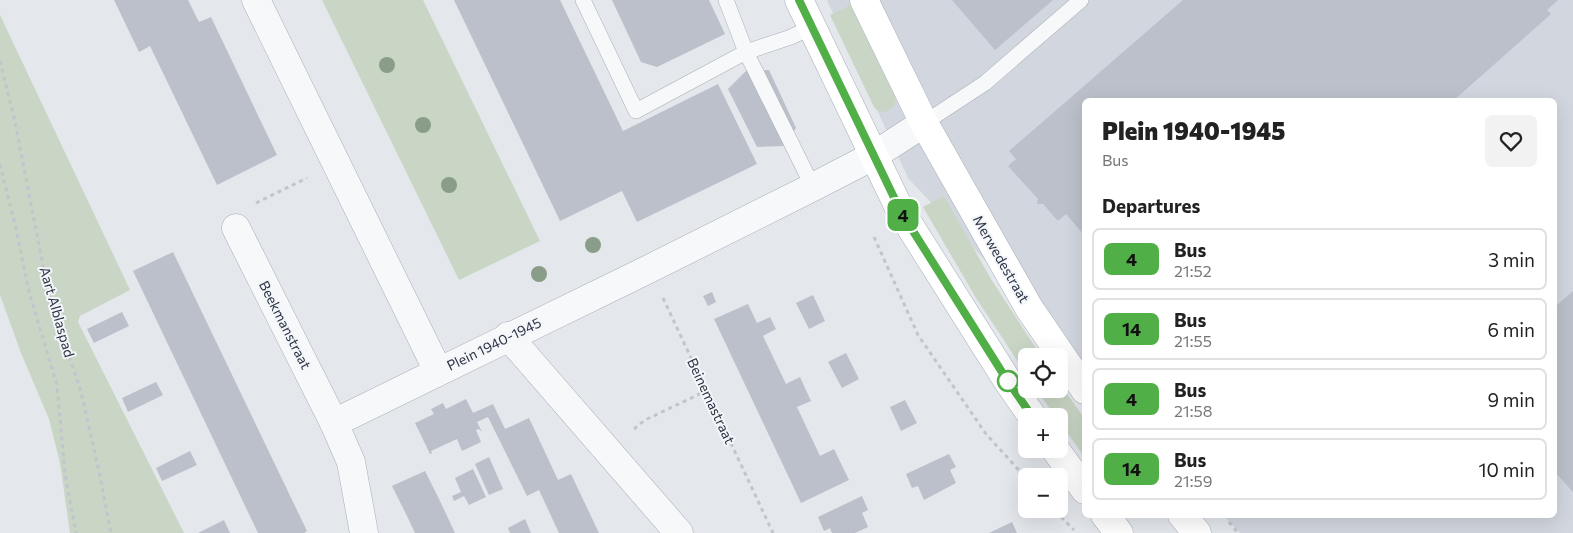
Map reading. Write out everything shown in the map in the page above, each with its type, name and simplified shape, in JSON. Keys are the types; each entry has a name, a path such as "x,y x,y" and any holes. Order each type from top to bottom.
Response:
{"main road":[{"path":"799,0 901,212 1026,408"},
{"name":"Merwedestraat","path":"864,0 924,123 1029,308 1082,386"},
{"path":"1062,458 1082,486"},
{"path":"1184,518 1197,533"}],"street":[{"name":"Plein 1940-1945","path":"256,0 438,371 649,269 873,156"},
{"path":"873,156 924,123"},
{"name":"Beekmanstraat","path":"236,228 334,422 351,462 364,533"},
{"path":"508,336 679,533"},
{"path":"334,422 438,371"}],"lane":[{"path":"583,0 636,111 746,52 791,38 812,27"},
{"path":"726,0 746,52 812,187"},
{"path":"924,123 985,83 1081,0"}],"path":[{"name":"Aart Alblaspad","path":"0,61 15,122 48,291 81,392 111,533"},
{"path":"236,228 240,211 336,163"},
{"path":"0,164 17,233 28,292 57,385 65,474 76,533"},
{"name":"Beinemastraat","path":"649,269 773,533"},
{"path":"608,451 645,420 706,392"},
{"path":"1063,518 1076,533"}],"shaded area":[{"path":"827,0 1573,0 1573,533 1240,533 1226,518 1557,518 1557,98 1082,98 1082,364 908,178"}],"green space":[{"path":"322,0 423,0 540,241 459,280"},
{"path":"851,5 896,99 894,106 885,112 878,111 874,107 830,15"},
{"path":"0,15 130,290 80,316 78,322 184,533 70,533 60,463 49,419 21,353 0,295"},
{"path":"944,196 991,279 1036,348 1018,348 1018,362 976,298 923,207"},
{"path":"1068,395 1082,415 1082,454 1068,434 1068,408 1049,408 1042,398 1068,398"}],"building":[{"path":"114,0 188,0 199,22 211,17 277,155 217,185 150,46 139,52"},
{"path":"454,0 560,0 623,131 718,84 757,164 637,222 622,191 560,221"},
{"path":"612,0 709,0 725,34 657,67 641,62"},
{"path":"952,0 1053,0 995,50"},
{"path":"1183,0 1558,0 1547,10 1551,14 1456,98 1082,98 1082,233 1066,214 1058,221 1043,204 1037,204 1038,199 1008,166 1016,159 1009,151"},
{"path":"769,70 796,128 783,146 757,147 728,89 746,71"},
{"path":"173,252 307,531 304,533 258,533 133,271"},
{"path":"1573,291 1573,492 1557,474 1557,305"},
{"path":"712,292 716,302 708,306 703,296"},
{"path":"813,295 825,321 809,329 796,303"},
{"path":"748,304 757,323 770,317 776,329 763,336 786,384 800,377 811,401 797,407 820,456 834,449 849,480 801,503 714,319"},
{"path":"122,312 129,326 94,343 87,329"},
{"path":"846,353 859,379 842,388 828,362"},
{"path":"156,382 163,395 128,412 122,398"},
{"path":"466,399 473,413 493,404 505,429 529,418 558,480 571,474 599,533 559,533 539,490 527,496 488,417 477,422 482,432 479,429 476,430 481,442 462,451 457,439 431,451 432,453 430,454 415,423 434,414 431,409 443,403 446,409"},
{"path":"905,400 917,423 901,431 890,407"},
{"path":"190,451 197,465 162,481 156,468"},
{"path":"949,454 956,467 950,470 956,483 924,500 918,486 912,488 906,474"},
{"path":"489,457 503,489 489,495 475,464"},
{"path":"473,469 486,497 469,505 464,496 454,501 452,496 461,492 455,478"},
{"path":"425,471 455,533 415,533 392,486"},
{"path":"862,496 868,510 862,513 868,527 855,533 832,533 830,528 824,531 818,517"},
{"path":"525,519 531,533 510,533 508,528"},
{"path":"224,520 230,533 198,533"},
{"path":"1012,522 1017,533 989,533"}],"bus line":[{"name":"4","path":"799,0 901,212 1026,408"}]}
